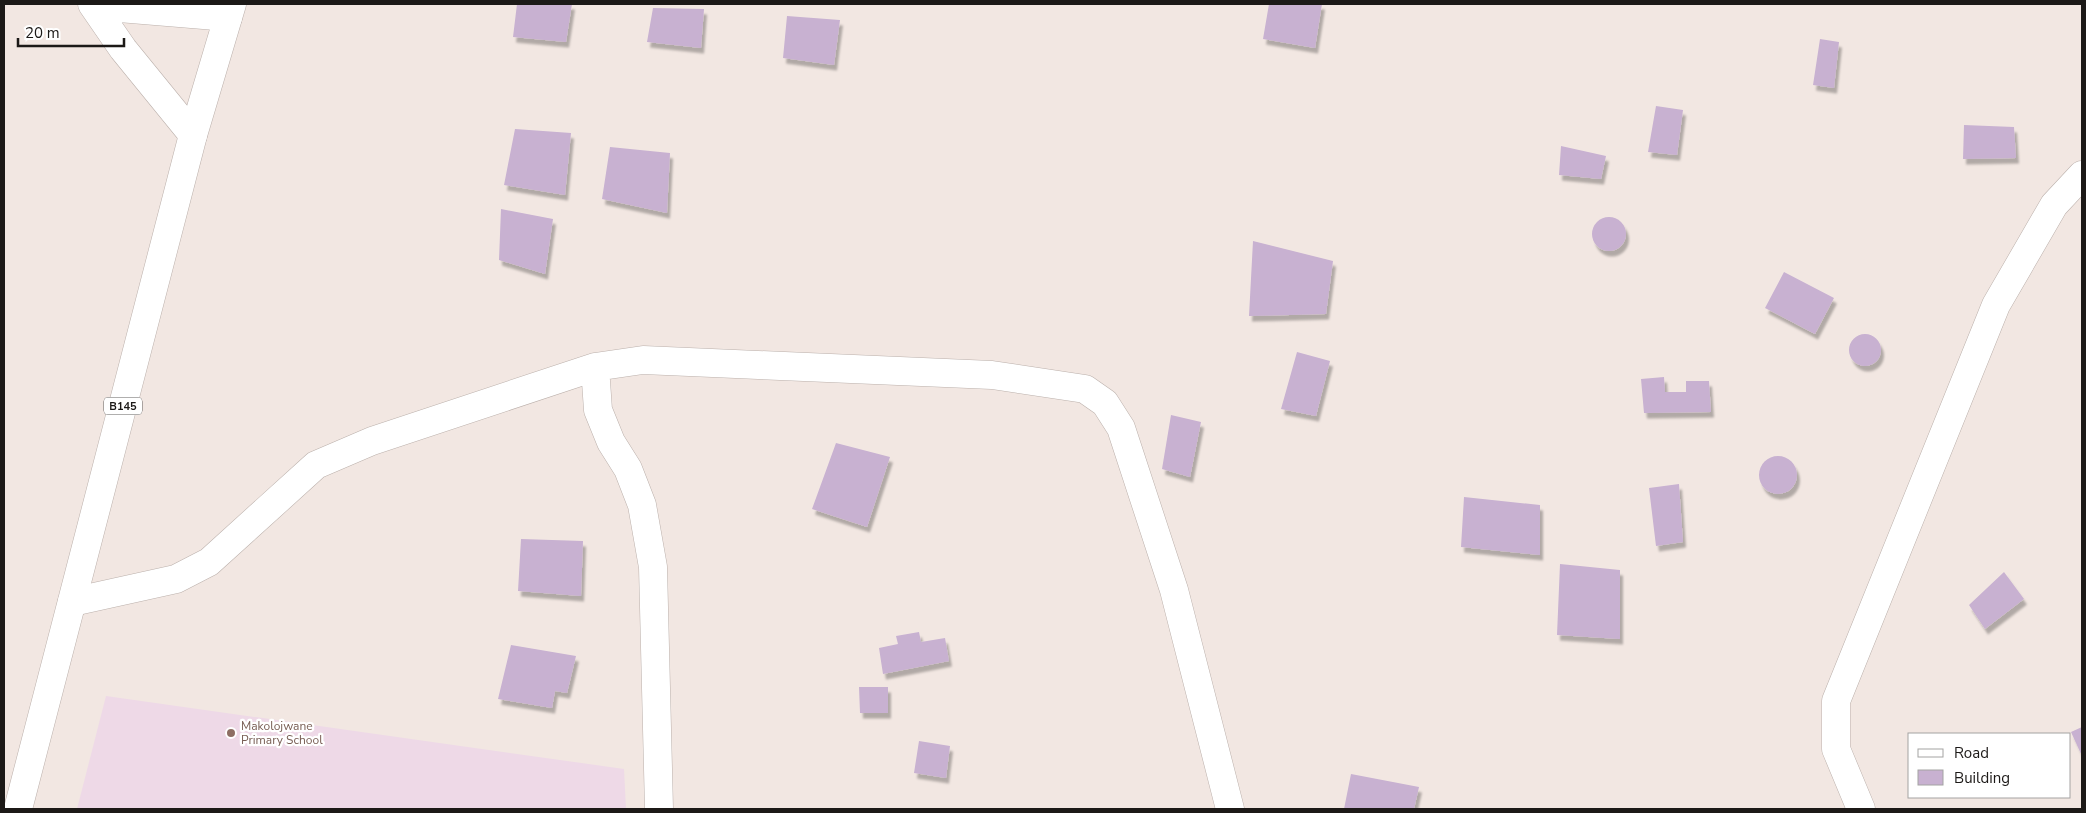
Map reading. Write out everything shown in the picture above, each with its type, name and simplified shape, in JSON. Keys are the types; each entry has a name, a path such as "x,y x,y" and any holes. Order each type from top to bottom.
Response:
{"street":[{"path":"93,5 230,11"},
{"path":"93,5 123,49 193,135"},
{"name":"B145","path":"18,809 193,135 230,11"},
{"path":"1861,809 1836,749 1836,701 1996,305 2054,205 2082,175"},
{"path":"72,602 176,579 209,562 316,465 372,442 595,367 643,360 982,375 1086,390 1104,403 1121,428 1174,590 1230,809"},
{"path":"595,367 598,410 611,442 628,469 642,505 654,566 659,809"}],"shaded area":[{"name":"Makolojwane Primary School","path":"106,696 624,769 626,809 77,809"}],"building":[{"path":"517,4 572,4 566,42 513,37"},
{"path":"1269,4 1322,4 1315,48 1263,39"},
{"path":"653,8 704,9 701,48 647,42"},
{"path":"787,16 840,20 834,65 783,58"},
{"path":"1820,39 1839,42 1834,88 1813,85"},
{"path":"1656,106 1683,110 1677,155 1648,152"},
{"path":"1964,125 2014,127 2016,158 1963,159"},
{"path":"515,129 571,133 565,195 504,185"},
{"path":"1561,146 1606,156 1601,179 1559,175"},
{"path":"610,147 670,153 667,213 602,199"},
{"path":"501,209 553,219 545,274 499,260"},
{"path":"1609,217 1616,218 1621,222 1625,227 1625,241 1621,246 1616,250 1609,251 1602,250 1597,246 1593,241 1592,234 1593,227 1597,222 1602,218"},
{"path":"1253,241 1333,261 1326,314 1249,316"},
{"path":"1784,272 1834,298 1815,334 1765,308"},
{"path":"1865,334 1871,335 1876,339 1880,344 1880,356 1876,361 1871,365 1865,366 1859,365 1854,361 1850,356 1849,350 1850,344 1854,339 1859,335"},
{"path":"1297,352 1330,361 1316,416 1281,409"},
{"path":"1664,377 1665,392 1686,392 1686,381 1709,381 1711,412 1644,413 1641,379"},
{"path":"1171,415 1201,422 1190,477 1162,469"},
{"path":"836,443 890,457 867,527 812,509"},
{"path":"1778,456 1792,461 1797,475 1792,489 1778,494 1764,489 1759,475 1764,461"},
{"path":"1679,484 1683,542 1656,546 1649,488"},
{"path":"1464,497 1540,505 1540,555 1461,547"},
{"path":"521,539 583,541 581,596 518,591"},
{"path":"1560,564 1620,570 1620,639 1557,635"},
{"path":"2004,572 2024,599 1985,629 1969,605"},
{"path":"919,632 921,642 945,638 949,661 883,674 879,648 898,644 896,636"},
{"path":"511,645 576,656 567,693 555,691 552,708 498,699"},
{"path":"859,687 888,687 888,713 860,713"},
{"path":"2082,727 2082,756 2071,732"},
{"path":"919,741 950,746 946,778 914,773"},
{"path":"1351,774 1419,787 1414,809 1344,809"}],"place":[{"name":"Makolojwane Primary School","path":"231,733"}]}
